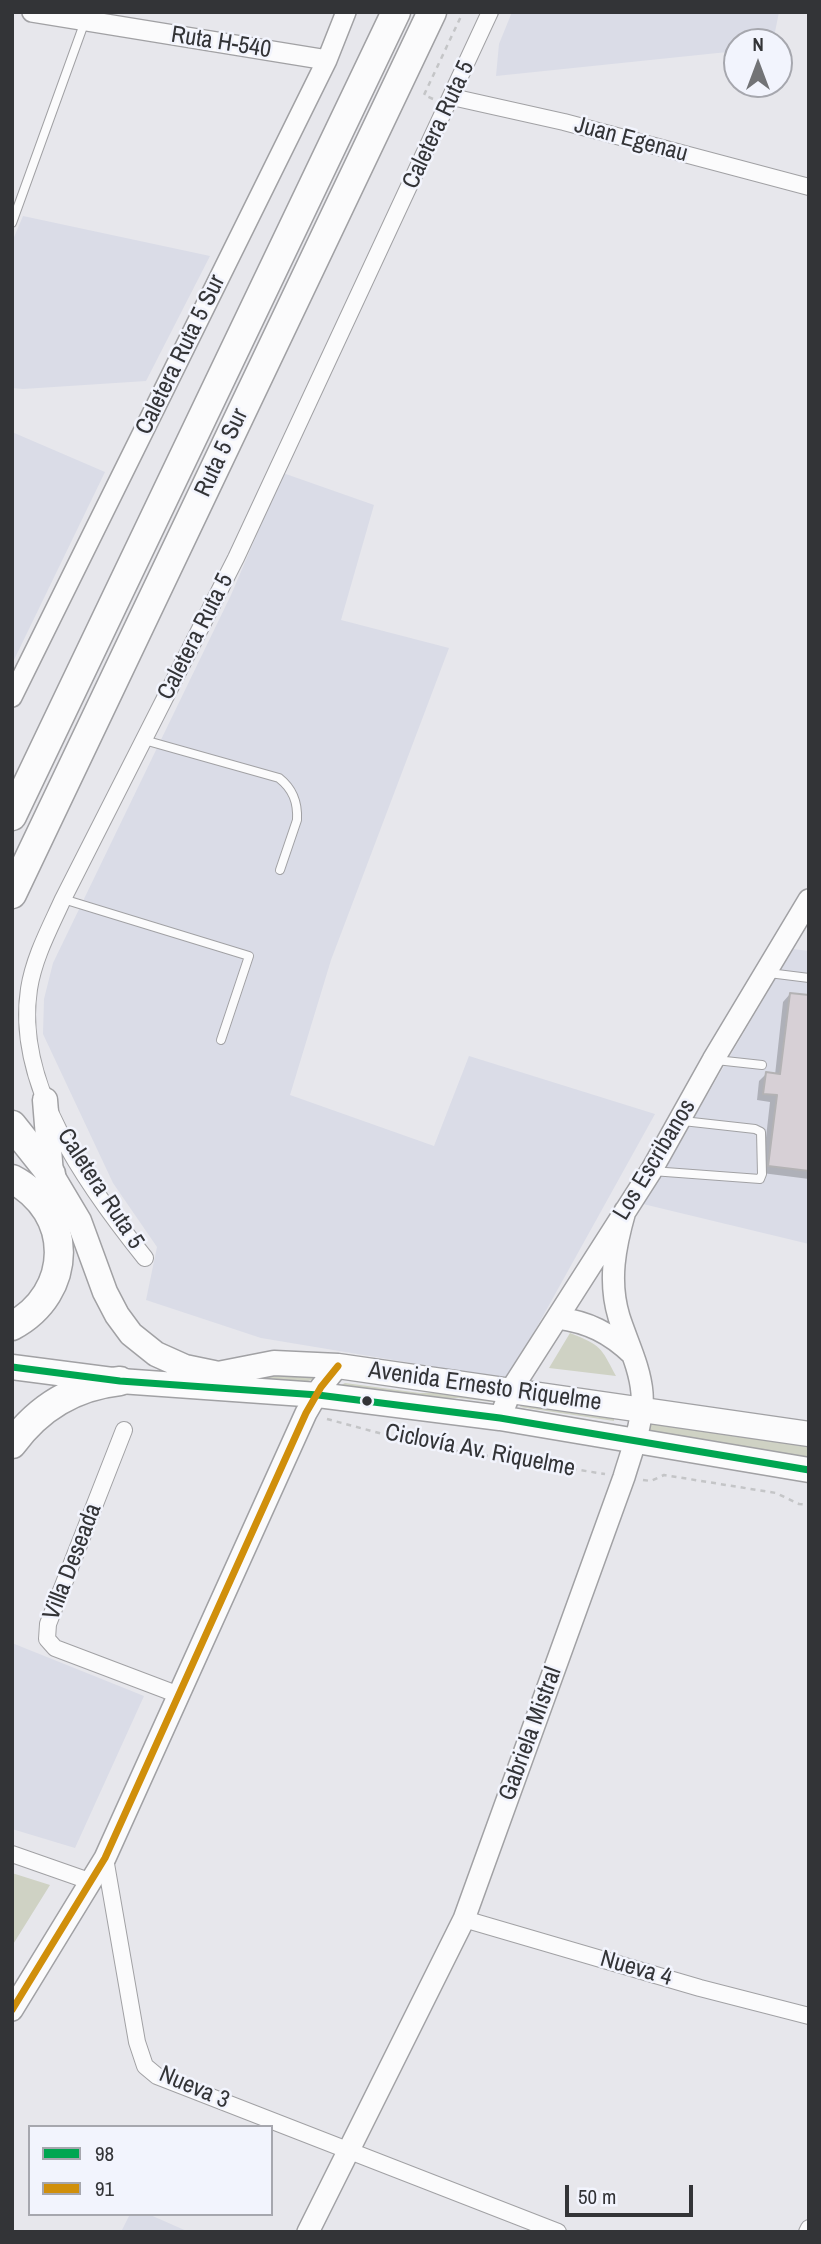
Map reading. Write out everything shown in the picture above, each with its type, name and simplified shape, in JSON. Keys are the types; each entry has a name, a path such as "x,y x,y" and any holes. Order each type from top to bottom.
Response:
{"highway":[{"name":"Ruta 5 Sur","path":"12,816 396,12"},
{"name":"Ruta 5 Sur","path":"12,894 432,12"},
{"path":"12,771 119,567 193,439"},
{"path":"12,915 25,867"},
{"path":"12,1125 51,1174"},
{"path":"12,1179 27,1187 46,1208 57,1233 59,1247 56,1274 44,1299 25,1319 12,1326"},
{"path":"12,1444 34,1418 57,1401 92,1385 120,1381"}],"main road":[{"name":"Los Escribanos","path":"500,1418 511,1390 651,1171 713,1060 809,900"},
{"path":"45,1100 51,1174 79,1221 108,1298 123,1325 143,1345 170,1361 218,1374"},
{"name":"Gabriela Mistral","path":"308,2232 464,1919 624,1477 642,1410 640,1379 616,1304 613,1274 618,1234 625,1212"},
{"path":"558,1318 599,1329 633,1356"},
{"name":"Avenida Ernesto Riquelme","path":"120,1381 218,1374 274,1363 338,1366 809,1434"},
{"path":"12,2010 105,1858 312,1404 338,1366"},
{"name":"Avenida Ernesto Riquelme","path":"12,1367 312,1404 500,1418 809,1470"}],"street":[{"name":"Ruta H-540","path":"32,12 327,60"},
{"name":"Caletera Ruta 5 Sur","path":"12,697 327,60 346,12"},
{"name":"Caletera Ruta 5","path":"145,1258 118,1224 87,1177 45,1100 30,1047 27,1010 39,952 63,899 236,558 490,12"},
{"name":"Juan Egenau","path":"452,97 564,122 809,187"},
{"name":"Villa Deseada","path":"124,1430 48,1623 47,1639 55,1648 179,1695"},
{"path":"12,1854 92,1882"},
{"name":"Nueva 3","path":"105,1858 138,2042 145,2066 157,2076 558,2232"},
{"name":"Nueva 4","path":"464,1919 700,1987 809,2015"}],"lane":[{"path":"12,223 85,21"},
{"path":"144,740 279,778 285,782 293,795 297,820 280,870"},
{"path":"63,899 249,956 221,1040"},
{"path":"766,973 809,978"},
{"path":"713,1060 762,1065"},
{"path":"651,1171 760,1180 763,1138 761,1132 680,1120"}],"path":[{"path":"424,95 463,12"},
{"name":"Ciclovía Av. Riquelme","path":"312,1404 431,1447 651,1481 664,1475 776,1493 799,1504 809,1505"}],"shaded area":[{"path":"512,12 779,12 776,28 723,28 723,52 496,76 499,44"},
{"path":"23,216 210,256 146,381 12,388 12,242"},
{"path":"12,432 105,472 12,664"},
{"path":"283,473 374,505 341,620 449,648 331,960 290,1095 434,1146 469,1056 655,1114 508,1379 261,1338 146,1300 157,1247 113,1183 43,1034 44,999 53,963 231,595"},
{"path":"793,949 809,951 809,1244 643,1204"},
{"path":"570,1333 599,1348 616,1376 549,1368"},
{"path":"243,1373 319,1377 300,1384"},
{"path":"345,1383 420,1393 459,1392 501,1398 499,1403 459,1398 421,1399 335,1388"},
{"path":"522,1403 614,1415 614,1421 520,1407"},
{"path":"648,1422 809,1442 809,1460 646,1432"},
{"path":"12,1643 144,1696 75,1848 12,1829"},
{"path":"12,1873 50,1885 12,1946"},
{"path":"129,2216 153,2216 189,2232 121,2232"}],"building":[{"path":"790,993 809,995 809,1171 768,1166 777,1095 763,1094 766,1072 780,1074"}],"transit line":[{"name":"91","path":"12,2010 105,1858 306,1413 321,1387 338,1366"},
{"name":"98","path":"12,1367 120,1381 318,1395 500,1418 809,1470"}]}
